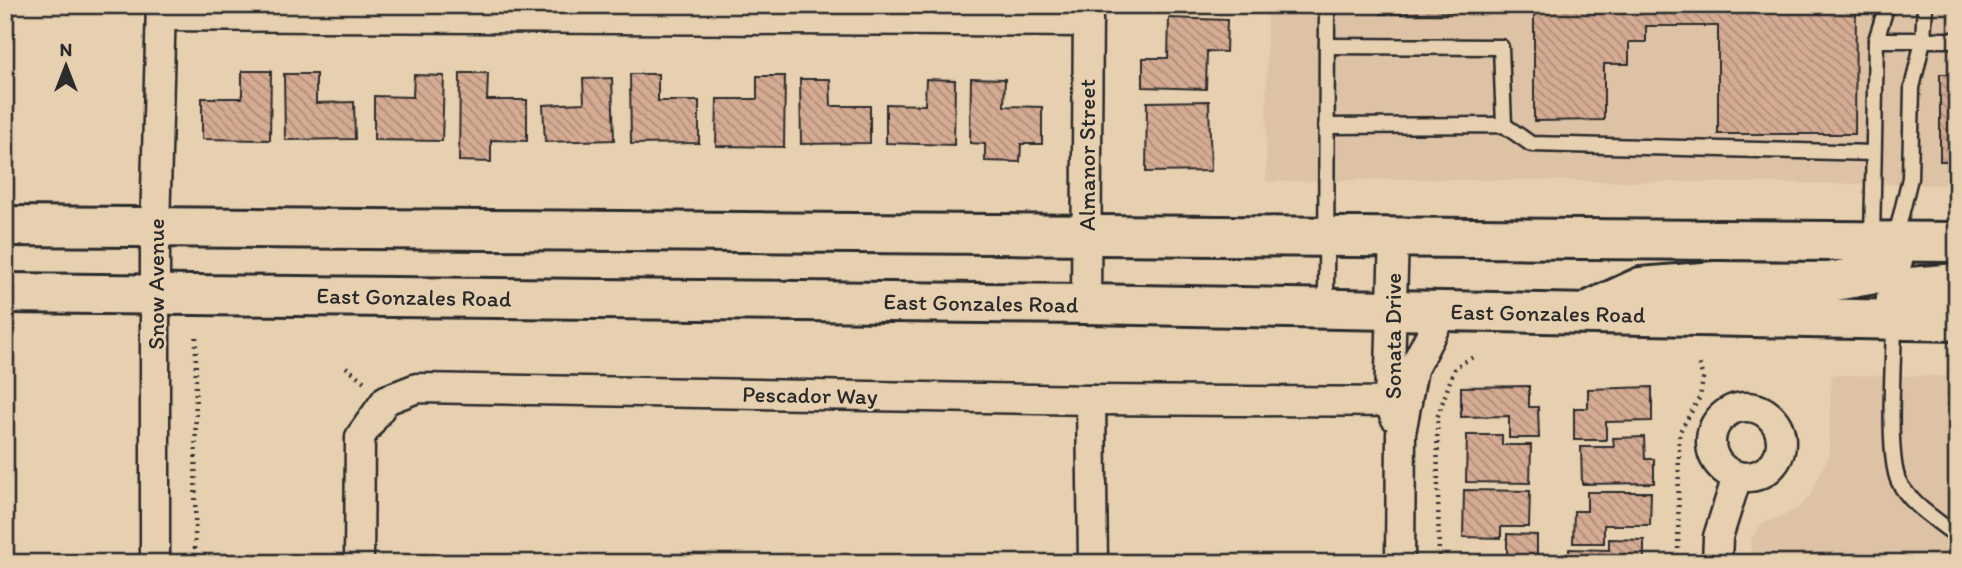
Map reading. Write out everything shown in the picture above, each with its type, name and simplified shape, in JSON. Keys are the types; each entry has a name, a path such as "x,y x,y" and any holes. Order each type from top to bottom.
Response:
{"main road":[{"path":"5,226 1957,242"},
{"path":"1584,313 1641,287 1716,281 1829,282 1869,275 1886,269 1893,260 1883,241"},
{"path":"1894,320 1896,298 1911,287 1957,283"},
{"name":"East Gonzales Road","path":"5,293 1086,304 1957,321"}],"street":[{"path":"161,10 1088,14"},
{"name":"Snow Avenue","path":"155,563 155,228 161,10"},
{"name":"Almanor Street","path":"1086,304 1088,14"},
{"name":"Sonata Drive","path":"1394,237 1391,310 1401,433 1400,563"},
{"name":"Sonata Drive","path":"1398,402 1443,311"},
{"name":"Pescador Way","path":"359,563 360,437 386,400 417,388 1091,400 1398,402"},
{"path":"1091,400 1093,563"},
{"path":"1717,563 1718,537 1737,477"}],"lane":[{"path":"1326,308 1327,5"},
{"path":"1883,241 1873,153 1876,40 1887,5"},
{"path":"1883,241 1910,178 1912,88 1923,40 1925,5"},
{"path":"1876,40 1957,40"},
{"path":"1327,46 1501,47 1504,125"},
{"path":"1325,126 1504,125 1531,144 1873,153"},
{"path":"1894,320 1893,448 1898,480 1911,500 1949,530 1957,531"}],"path":[{"path":"195,563 196,337"},
{"path":"1439,563 1437,418 1455,366 1475,356"},
{"path":"1678,563 1678,433 1700,397 1703,379 1699,363"}],"shaded area":[{"path":"1267,5 1957,5 1957,185 1397,179 1266,182"},
{"path":"1831,375 1957,376 1957,563 1750,563 1751,539 1761,525 1798,508 1810,496 1829,454"}],"building":[{"path":"1381,5 1856,5 1855,134 1718,134 1718,26 1646,26 1646,42 1629,42 1629,64 1604,64 1604,120 1534,121 1534,10 1381,14"},
{"path":"1169,18 1227,20 1226,52 1207,51 1206,89 1143,87 1143,58 1168,58"},
{"path":"242,71 271,71 270,140 202,139 202,98 242,98"},
{"path":"460,73 488,73 487,100 527,100 527,141 491,140 491,162 459,161"},
{"path":"284,74 316,74 316,103 354,102 355,139 285,140"},
{"path":"630,74 658,74 658,101 699,101 699,143 631,144"},
{"path":"1940,74 1957,74 1957,161 1940,161"},
{"path":"414,75 444,76 442,141 374,140 374,96 413,97"},
{"path":"757,76 785,76 784,147 716,146 717,99 757,99"},
{"path":"612,78 614,140 545,142 543,105 584,103 583,79"},
{"path":"971,78 1005,79 1004,106 1042,107 1042,144 1021,144 1020,162 985,161 985,144 970,143"},
{"path":"800,79 830,79 831,106 870,106 870,143 801,144"},
{"path":"926,79 955,80 954,145 886,143 886,104 925,105"},
{"path":"1209,101 1211,171 1146,172 1147,102"},
{"path":"1529,386 1529,407 1538,407 1539,438 1509,438 1509,416 1461,417 1461,387"},
{"path":"1652,387 1652,421 1606,422 1606,440 1574,440 1574,408 1588,408 1588,389"},
{"path":"1467,435 1502,435 1502,445 1531,445 1530,483 1466,482"},
{"path":"1644,437 1645,459 1654,459 1654,483 1582,484 1581,447 1614,447 1613,438"},
{"path":"1464,490 1530,491 1529,527 1501,527 1501,538 1463,537"},
{"path":"1587,492 1651,492 1650,525 1604,525 1604,543 1573,543 1574,511 1587,511"},
{"path":"1507,534 1537,535 1537,563 1459,563 1459,557 1507,557"},
{"path":"1609,539 1644,540 1644,563 1569,563 1569,549 1609,550"}]}
